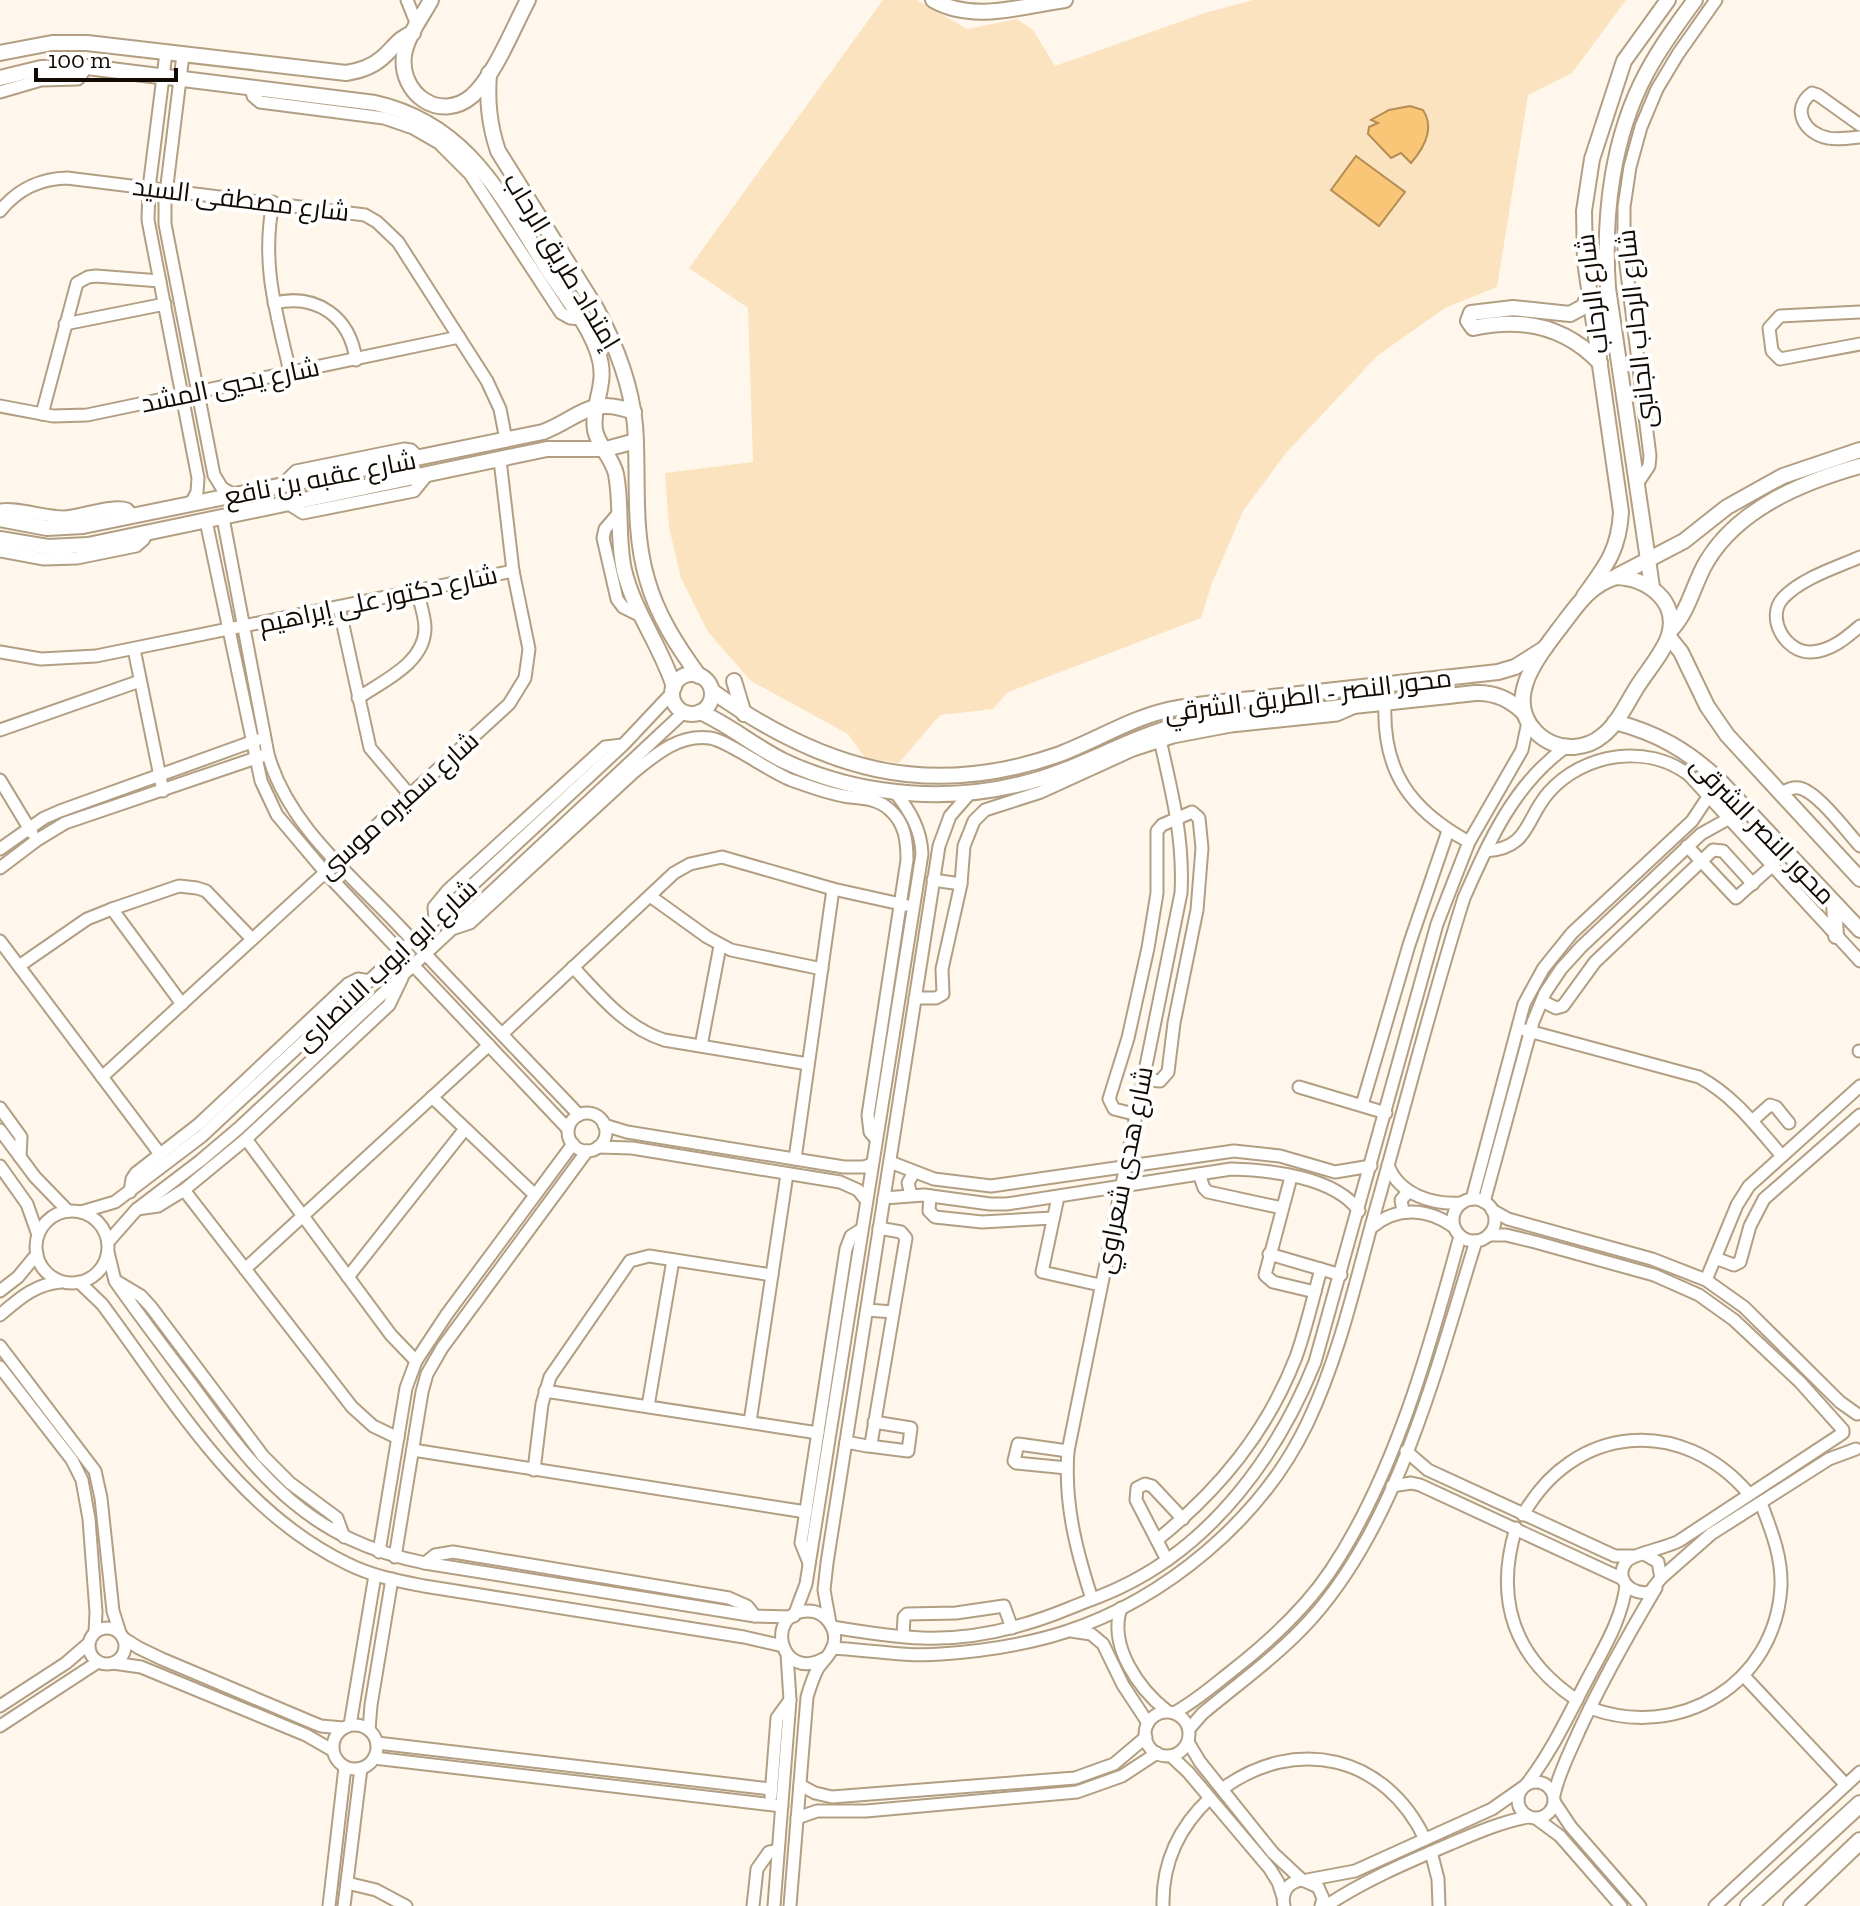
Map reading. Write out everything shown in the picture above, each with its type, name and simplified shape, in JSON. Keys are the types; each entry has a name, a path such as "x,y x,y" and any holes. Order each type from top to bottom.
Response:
{"main road":[{"path":"1749,1906 1860,1804"},
{"path":"1792,1906 1860,1841"}],"street":[{"path":"407,0 415,29"},
{"path":"431,0 404,55 404,74 413,91 431,106 442,107 463,102 479,89 528,0"},
{"path":"933,0 945,7 1065,0"},
{"name":"شارع الرحاب","path":"1545,648 1609,561 1619,539 1621,512 1584,232 1586,186 1604,116 1624,61 1668,0"},
{"name":"شارع الرحاب","path":"1652,587 1605,249 1614,164 1633,105 1646,73 1695,0"},
{"name":"شارع الرحاب الجانبى","path":"1637,484 1645,476 1650,456 1624,249 1624,207 1630,167 1641,127 1657,89 1716,0"},
{"path":"0,53 34,45 69,42 346,73 371,66 396,41 415,29"},
{"path":"166,53 149,188 148,220 198,478 197,492 190,505"},
{"path":"183,55 166,190 165,224 214,475 222,488 235,495"},
{"path":"1624,61 1646,73"},
{"path":"0,92 41,80 78,79 87,67"},
{"name":"إمتداد طريق الرحاب","path":"0,78 41,68 87,67 251,87 347,106 393,107 423,120 458,143 580,319 598,352 602,371 596,434 615,469 624,571 639,615 673,690"},
{"name":"إمتداد طريق الرحاب","path":"489,73 487,99 490,126 498,151 608,330 624,369 634,412 639,543 647,579 671,635 699,676"},
{"path":"1860,125 1812,93 1800,109 1807,127 1817,135 1831,139 1860,137"},
{"path":"347,106 413,128 475,170"},
{"path":"423,120 431,106"},
{"name":"شارع مصطفى السيد","path":"0,211 20,191 54,178 365,215 398,242 459,337 494,395 506,440"},
{"path":"273,202 267,253 274,303 290,372"},
{"path":"42,414 76,286 88,277 160,281"},
{"path":"1590,294 1583,307 1570,314 1492,309 1471,313 1468,321 1473,328 1511,322 1544,327 1569,337 1600,363"},
{"path":"274,303 300,300 324,307 343,324 354,347 356,360"},
{"path":"65,324 165,304"},
{"path":"1860,312 1780,316 1769,328 1772,351 1780,359 1860,344"},
{"name":"شارع يحيي المشد","path":"0,406 42,414 87,415 459,337"},
{"path":"598,405 616,406 634,412"},
{"name":"شارع عقبه بن نافع","path":"0,519 35,527 59,528 133,516 543,432 598,405"},
{"path":"543,432 547,449"},
{"name":"شارع عقبه بن نافع","path":"0,539 34,546 88,545 547,449 606,449 636,441"},
{"path":"1584,596 1594,586 1684,541 1727,507 1783,476 1860,450"},
{"name":"شارع سميره موسى","path":"102,1077 509,704 525,678 529,649 513,571 500,460"},
{"path":"79,1282 102,1304 224,1468 258,1504 295,1534 349,1565 375,1575 757,1640 785,1650 801,1663 817,1662 828,1653 937,1655 991,1649 1067,1631 1121,1608 1167,1581 1201,1555 1253,1504 1283,1466 1306,1426 1339,1343 1464,898 1516,796 1533,775 1566,747 1594,741 1609,730 1687,609 1705,563 1720,540 1735,525 1796,490 1860,466"},
{"path":"1616,470 1635,467"},
{"path":"0,510 63,517 123,507 133,516"},
{"path":"223,518 265,738 261,781 277,815 325,872 568,1129 573,1144"},
{"path":"206,521 252,742 289,805 337,861 579,1115"},
{"path":"0,551 44,559 77,558 136,546 144,539 146,532"},
{"path":"1860,557 1794,589 1780,601 1776,615 1778,629 1786,641 1808,652 1825,650 1841,642 1860,626"},
{"name":"شارع دكتور على إبراهيم","path":"0,652 69,660 513,571"},
{"path":"1616,577 1634,578 1652,587"},
{"name":"محور النصر الشرقى","path":"1652,587 1667,607 1669,634 1707,706 1727,735 1860,879"},
{"path":"358,698 408,663 419,650 425,622 417,591"},
{"path":"339,607 370,748 409,794"},
{"path":"0,1130 40,1183 74,1212 101,1226 115,1281 252,1465 283,1496 344,1537 379,1552 425,1563 755,1616 792,1616 816,1612 831,1625 903,1636 947,1637 1012,1628 1122,1587 1167,1560 1235,1498 1274,1446 1298,1404 1323,1340 1437,924 1469,842 1525,741 1524,690 1527,678 1545,648"},
{"name":"محور النصر - الطريق الشرقي","path":"712,691 786,739 852,765 866,769 945,775 990,771 1035,762 1170,709 1498,672 1515,667 1545,648"},
{"path":"134,649 163,791"},
{"path":"699,676 712,691 710,704 700,712 684,712 675,704 673,690 681,678 699,676"},
{"path":"0,730 140,681"},
{"path":"734,681 744,714"},
{"path":"1403,683 1404,701"},
{"name":"شارع ابو ايوب الانصارى","path":"74,1212 115,1202 202,1136 623,745 673,690"},
{"name":"محور النصر - الطريق الشرقي","path":"700,712 773,755 806,770 859,786 939,795 1064,776 1132,740 1183,724 1486,693 1507,699 1540,736 1566,747"},
{"path":"1385,703 1387,749 1399,778 1428,816 1469,842"},
{"path":"915,998 936,998 943,994 942,969 961,884 967,834 985,810 1041,792 1064,776 1160,740 1200,730 1337,715 1358,705"},
{"name":"شارع ابو ايوب الانصارى","path":"108,1247 137,1209 220,1145 631,768 684,712"},
{"name":"محور النصر الشرقى","path":"1615,722 1672,742 1696,759 1860,930"},
{"path":"0,849 60,811 265,738"},
{"path":"631,768 677,742 710,738 788,779 818,790 881,803 897,818 906,837 907,860 868,1115 870,1132 876,1139"},
{"name":"شارع هدى شعراوي","path":"1092,1599 1071,1523 1068,1451 1181,893 1178,817 1160,740"},
{"path":"0,868 65,823 262,756"},
{"path":"1486,851 1503,849 1515,843 1524,834 1540,803 1559,782 1586,765 1607,758 1638,756 1666,761 1689,775 1860,961"},
{"path":"1515,763 1533,775"},
{"path":"0,780 37,840"},
{"path":"1781,793 1791,788 1802,788 1821,803 1860,846"},
{"path":"774,1906 778,1850 776,1806 790,1700 783,1627 792,1616 806,1584 922,854 916,823 895,792"},
{"path":"790,1906 807,1697 828,1653 831,1625 825,1601 825,1579 933,880 943,831 950,816 971,792"},
{"path":"1478,1203 1516,1027 1531,988 1556,950 1692,821 1708,797"},
{"path":"1134,1114 1114,1109 1109,1099 1128,1038 1157,893 1156,835 1162,825 1196,812 1201,833 1200,891 1174,1023 1168,1072 1160,1081 1142,1079"},
{"path":"1478,1203 1531,1031 1542,1001 1561,969 1687,846 1705,830 1728,819"},
{"path":"1362,1105 1393,998 1448,831"},
{"path":"1687,846 1732,897 1739,897 1772,866"},
{"path":"1542,1001 1556,1008 1563,1006 1595,962 1713,850 1720,849 1753,884"},
{"path":"922,854 926,852 937,856"},
{"path":"502,1034 674,873 708,858 722,857 833,889 914,907"},
{"path":"933,880 961,884"},
{"path":"19,966 87,919 179,886 197,888 214,897 252,939"},
{"path":"795,1159 833,889"},
{"path":"650,896 720,946 822,969"},
{"path":"1834,903 1836,936"},
{"path":"112,909 182,1004"},
{"path":"1620,910 1633,925"},
{"path":"0,941 160,1154"},
{"path":"908,942 924,942"},
{"path":"1171,943 1190,947"},
{"path":"701,1046 720,946"},
{"path":"573,967 624,1021 636,1029 664,1040 808,1064"},
{"path":"137,1209 158,1206 184,1190 246,1139 389,1005 400,986 402,975"},
{"path":"130,1192 136,1173 209,1115 348,984 358,979 370,981"},
{"path":"1393,998 1415,1004"},
{"path":"1136,1003 1157,1006"},
{"path":"1516,1027 1699,1077 1724,1092 1782,1156"},
{"path":"245,1269 489,1045"},
{"path":"1706,1280 1742,1195 1860,1086"},
{"path":"1299,1087 1386,1113"},
{"path":"432,1097 535,1195"},
{"path":"1752,1121 1770,1105 1776,1107 1789,1123"},
{"path":"0,1108 21,1137 20,1157"},
{"path":"568,1129 579,1115 591,1114 604,1125 627,1132 855,1168 872,1164"},
{"path":"1715,1258 1734,1265 1740,1262 1750,1226 1764,1199 1860,1115"},
{"path":"395,1557 422,1392 434,1361 605,1137 604,1125"},
{"path":"348,1277 465,1129"},
{"path":"1812,1129 1825,1145"},
{"path":"246,1139 391,1335 416,1361"},
{"path":"573,1144 593,1149 623,1147 840,1182 858,1190 866,1200"},
{"path":"379,1552 406,1388 416,1361 447,1314 573,1144"},
{"path":"890,1162 950,1183 991,1186 1223,1152 1254,1151 1335,1172 1371,1166"},
{"path":"1254,1151 1254,1170"},
{"path":"1388,1165 1392,1175 1409,1191 1436,1203 1478,1203 1508,1219 1652,1259 1706,1280 1744,1307 1840,1402 1858,1414"},
{"path":"0,1166 27,1204 38,1235 37,1254 44,1269 64,1282"},
{"path":"884,1198 930,1196 990,1204 1058,1197 1231,1169 1291,1177 1339,1191 1359,1211"},
{"path":"911,1195 908,1183 914,1172"},
{"path":"750,1422 787,1174"},
{"path":"1199,1174 1208,1192 1282,1208"},
{"path":"1291,1177 1264,1271 1268,1280 1315,1292"},
{"path":"184,1190 352,1407 373,1426 398,1438"},
{"path":"1403,1211 1401,1200 1409,1191"},
{"path":"930,1196 929,1211 935,1217 1006,1223 1053,1218"},
{"path":"1058,1197 1043,1274 1100,1285"},
{"path":"1283,1903 1278,1882 1270,1869 1210,1798 1171,1756 1157,1753 1149,1747 1146,1737 1148,1723 1158,1714 1192,1703 1276,1634 1330,1572 1353,1535 1409,1404 1438,1318 1457,1231 1455,1211 1478,1203"},
{"path":"1478,1203 1495,1220 1489,1235"},
{"path":"1371,1227 1380,1219 1403,1211 1415,1211 1434,1216 1476,1241"},
{"path":"38,1235 51,1218 74,1212"},
{"path":"869,1446 906,1238 901,1232 879,1228"},
{"path":"809,1563 801,1543 846,1249 851,1236 862,1229"},
{"path":"1171,1756 1182,1751 1202,1714 1311,1619 1342,1581 1364,1546 1392,1486 1433,1378 1476,1241 1489,1235 1506,1235 1654,1275 1699,1295 1734,1320 1778,1361 1830,1414 1847,1443 1858,1449"},
{"path":"0,1315 39,1287 79,1282 98,1272 108,1247"},
{"path":"0,1291 18,1277 37,1254"},
{"path":"1269,1254 1341,1275"},
{"path":"534,1470 545,1391 557,1364 626,1265 643,1256 772,1275"},
{"path":"648,1406 673,1260"},
{"path":"1157,1540 1183,1519 1233,1467 1254,1438 1279,1395 1297,1354 1321,1269"},
{"path":"867,1310 893,1312"},
{"path":"1323,1340 1339,1343"},
{"path":"0,1346 95,1471 101,1498 113,1611 124,1652 113,1663"},
{"path":"0,1367 72,1460 84,1486 96,1612 95,1632 88,1644 66,1663 0,1706"},
{"path":"545,1391 818,1433"},
{"path":"1279,1395 1298,1404"},
{"path":"1406,1451 1428,1470 1523,1515 1615,1556 1638,1555 1679,1541 1843,1432 1849,1418 1858,1414"},
{"path":"846,1442 908,1451 911,1428 874,1422"},
{"path":"1523,1515 1542,1486 1566,1463 1594,1449 1635,1440 1656,1440 1695,1451 1729,1472 1749,1494"},
{"path":"1067,1468 1014,1461 1018,1444 1068,1451"},
{"path":"1392,1486 1420,1485 1516,1528 1643,1594 1711,1534 1829,1459 1858,1449"},
{"path":"413,1450 806,1512"},
{"path":"1167,1560 1135,1497 1139,1486 1152,1486 1183,1519"},
{"path":"1590,1708 1611,1715 1644,1718 1681,1713 1714,1698 1743,1675 1767,1640 1780,1598 1777,1547 1761,1503"},
{"path":"1516,1528 1506,1577 1514,1626 1542,1672 1577,1700"},
{"path":"1121,1608 1117,1630 1125,1656 1142,1687 1184,1719 1200,1762 1280,1860 1321,1892 1324,1906 1360,1885 1498,1824 1551,1812 1560,1774 1590,1708 1617,1652 1659,1583 1658,1562 1638,1555"},
{"path":"1621,1906 1560,1836 1521,1810 1518,1801 1524,1787 1551,1750 1619,1615 1624,1566 1638,1555"},
{"path":"332,1750 336,1735 346,1726 357,1696 375,1575"},
{"path":"369,1730 392,1579"},
{"path":"903,1636 904,1617 907,1614 956,1613 1004,1606 1012,1628"},
{"path":"0,1726 98,1662 113,1663 141,1667 306,1735 332,1750 345,1767 361,1768 374,1758 377,1743 369,1730 358,1725 321,1726 162,1659 108,1627 95,1632"},
{"path":"1067,1631 1085,1632 1103,1644 1123,1685 1148,1723"},
{"path":"88,1644 98,1662"},
{"path":"1743,1675 1846,1785"},
{"path":"776,1806 771,1789 777,1718 790,1700"},
{"path":"800,1785 832,1797 1075,1778 1114,1764 1146,1737"},
{"path":"377,1743 771,1789"},
{"path":"797,1818 817,1811 880,1810 1077,1792 1109,1782 1157,1753"},
{"path":"374,1758 562,1778 776,1806"},
{"path":"1222,1789 1254,1769 1271,1763 1302,1758 1336,1762 1368,1774 1396,1795 1413,1816 1425,1839"},
{"path":"329,1906 345,1767"},
{"path":"344,1906 361,1768"},
{"path":"1715,1906 1860,1772"},
{"path":"1283,1903 1292,1883 1355,1871 1492,1809 1524,1787 1543,1783 1571,1827 1640,1906"},
{"path":"1163,1906 1164,1881 1171,1853 1191,1818 1210,1798"},
{"path":"753,1906 757,1869 769,1852 778,1850"},
{"path":"1431,1852 1438,1879 1439,1906"},
{"path":"347,1883 376,1890 406,1906"}],"shaded area":[{"path":"883,0 917,0 967,29 1017,19 1033,30 1055,66 1205,13 1253,0 1626,0 1572,73 1528,95 1497,287 1445,308 1377,356 1286,453 1243,511 1201,618 1008,692 993,709 940,715 899,763 865,758 848,734 751,681 708,632 681,578 669,527 665,473 753,462 748,308 689,268"},
{"path":"1410,106 1423,110 1428,124 1424,144 1411,163 1401,153 1391,158 1368,134 1369,127 1378,123 1371,120 1389,110"},
{"path":"1356,156 1405,192 1379,226 1331,190"}]}
